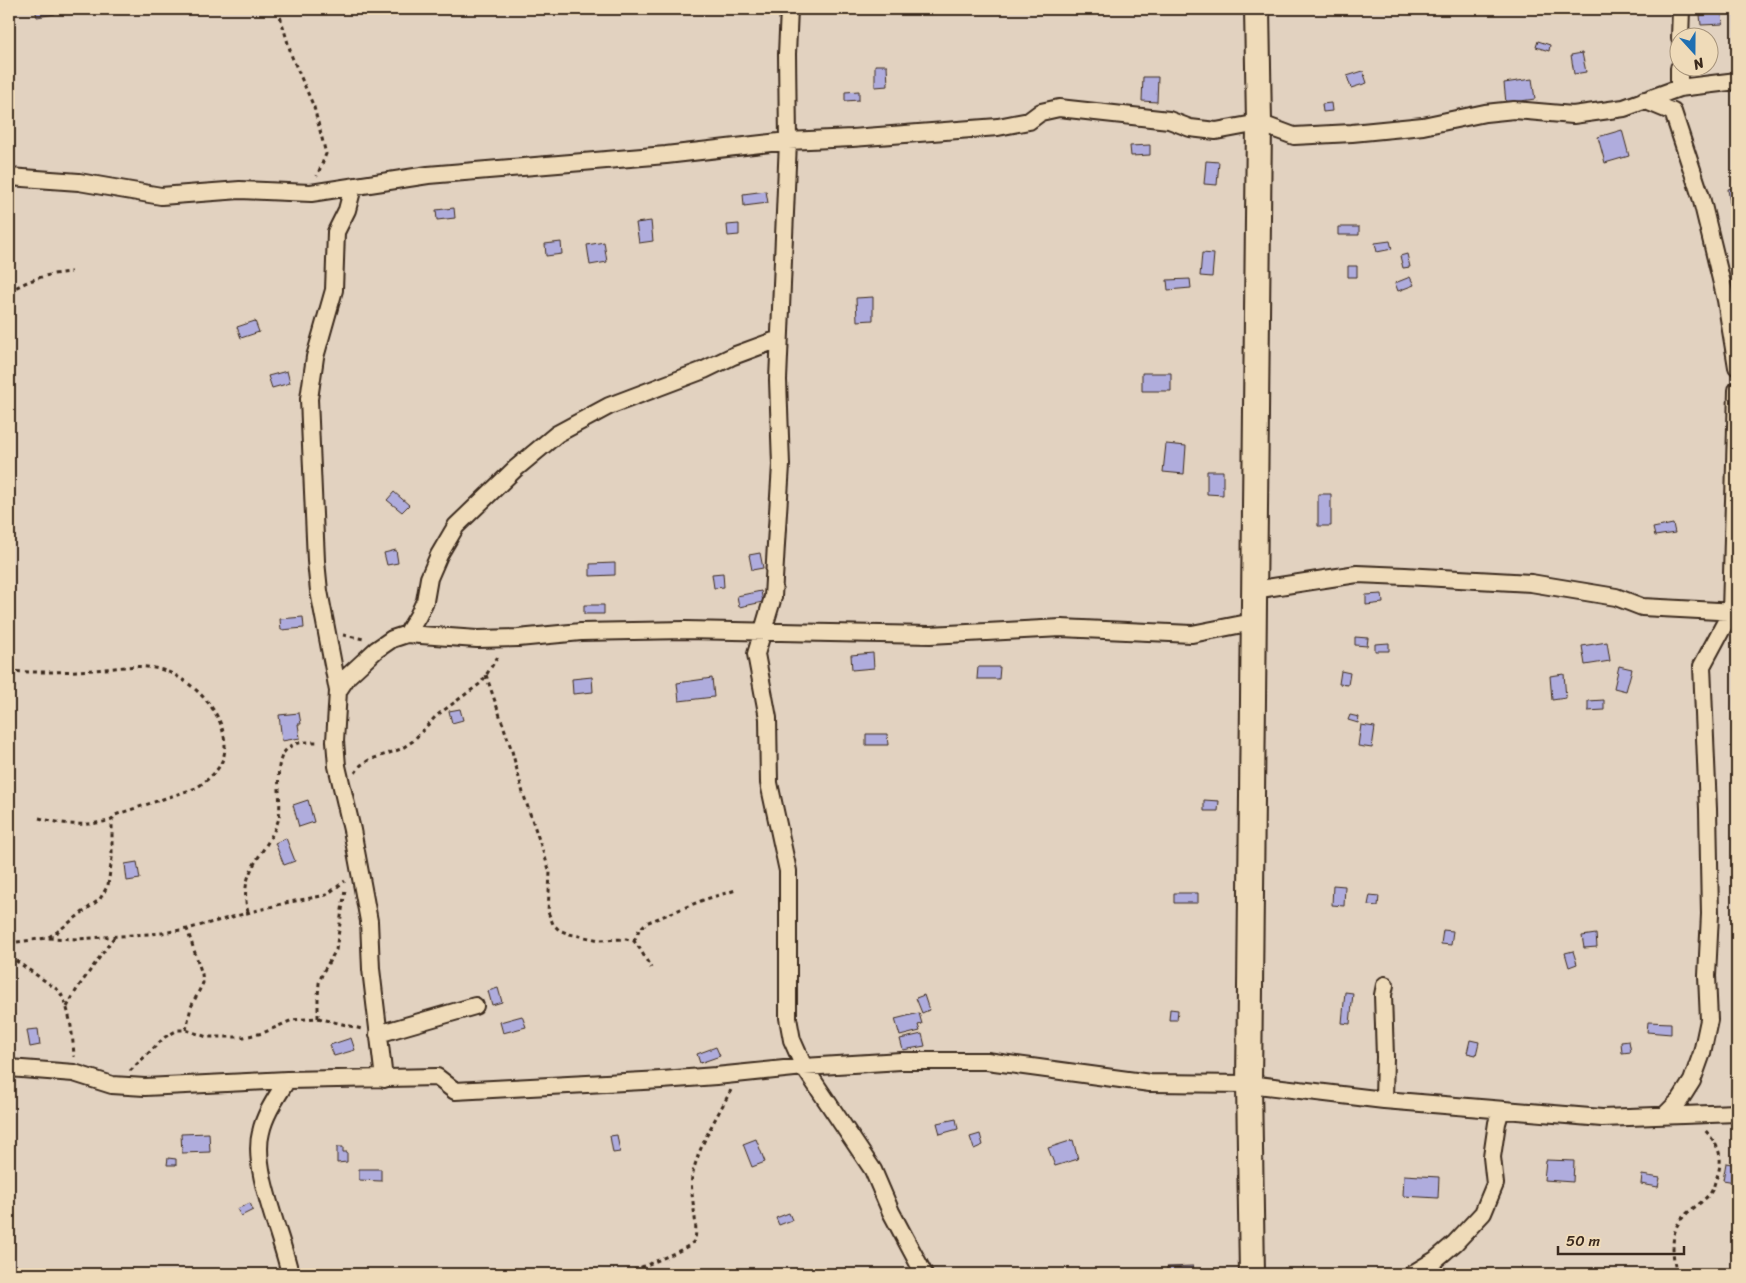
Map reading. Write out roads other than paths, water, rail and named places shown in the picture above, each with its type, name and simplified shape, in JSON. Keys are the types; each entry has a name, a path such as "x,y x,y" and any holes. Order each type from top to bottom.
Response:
{"main road":[{"path":"1252,1274 1249,1084 1259,123 1258,9"}],"street":[{"path":"789,9 787,54 788,141 778,380 780,475 773,596 756,654 768,718 769,783 788,871 788,1018 792,1040 804,1067 873,1170 891,1212 924,1274"},
{"path":"1680,28 1681,9"},
{"path":"1679,78 1679,88"},
{"path":"9,177 80,182 161,196 240,190 311,193 428,175 666,155 788,141 998,127 1028,121 1042,112 1059,108 1169,120 1190,128 1216,131 1259,123 1294,136 1423,126 1485,113 1514,110 1572,115 1624,108 1679,88 1737,81"},
{"path":"1644,100 1672,112 1701,197 1726,300 1737,367"},
{"path":"353,187 347,210 336,232 334,290 315,357 309,399 316,561 338,691 335,741 337,766 369,921 371,969 384,1079"},
{"path":"408,634 425,601 429,578 439,555 456,526 515,469 557,434 608,406 704,370 779,338"},
{"path":"1664,1115 1680,1100 1692,1080 1702,1053 1709,1020 1707,976 1710,914 1708,809 1702,666 1734,612 1737,390"},
{"path":"1254,590 1357,574 1405,576 1531,583 1616,596 1642,607 1734,612"},
{"path":"338,691 348,676 376,650 392,639 408,634 477,639 518,638 581,632 685,630 762,630 930,635 1061,628 1192,634 1253,622"},
{"path":"1384,1100 1383,995 1385,985"},
{"path":"378,1034 475,1006"},
{"path":"9,1068 74,1073 112,1085 145,1087 287,1080 436,1077 455,1091 662,1080 804,1067 901,1061 987,1061 1150,1083 1249,1084 1384,1100 1602,1118 1664,1115 1697,1116 1737,1113"},
{"path":"287,1080 265,1118 260,1134 260,1158 269,1200 290,1274"},
{"path":"1412,1274 1435,1260 1455,1243 1483,1213 1495,1184 1492,1157 1501,1110"}]}
